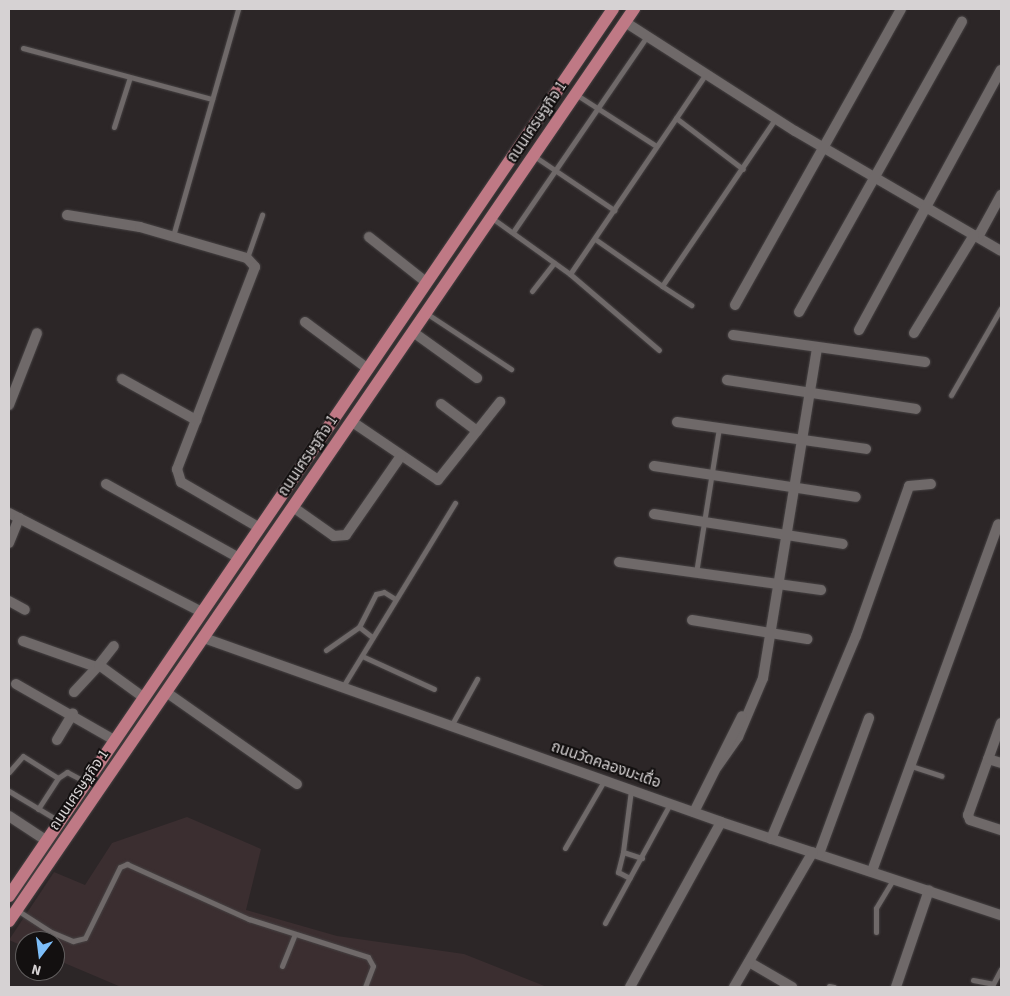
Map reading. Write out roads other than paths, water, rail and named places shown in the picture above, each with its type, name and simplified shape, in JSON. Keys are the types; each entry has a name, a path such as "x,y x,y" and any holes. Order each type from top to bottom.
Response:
{"main road":[{"name":"ถนนเศรษฐกิจ 1","path":"9,896 237,556 613,9"},
{"name":"ถนนเศรษฐกิจ 1","path":"9,921 634,9"}],"street":[{"path":"735,306 901,9"},
{"path":"625,22 705,75 824,149 1001,251"},
{"path":"800,312 962,22"},
{"path":"859,330 1000,76"},
{"path":"914,333 1001,195"},
{"path":"67,216 173,236 247,258 255,267 254,274 196,420 178,478 258,527"},
{"path":"369,237 426,282"},
{"path":"305,322 367,368"},
{"path":"413,332 477,378"},
{"path":"9,405 37,333"},
{"path":"733,336 817,349 925,362"},
{"path":"694,812 717,767 730,753 763,678 817,349"},
{"path":"122,379 196,420"},
{"path":"727,380 916,409"},
{"path":"352,421 438,480 500,402"},
{"path":"441,404 477,431"},
{"path":"677,422 866,449"},
{"path":"293,507 334,536 346,535 401,456"},
{"path":"654,466 856,497"},
{"path":"772,839 856,636 909,486 920,482 931,484"},
{"path":"106,484 237,556"},
{"path":"9,513 200,612"},
{"path":"654,514 843,544"},
{"path":"9,543 19,518"},
{"path":"872,871 998,524"},
{"path":"619,562 821,590"},
{"path":"9,601 25,610"},
{"path":"692,620 807,639"},
{"name":"ถนนวัดคลองมะเดื่อ","path":"204,638 721,822 1001,915"},
{"path":"23,641 97,666 143,696"},
{"path":"74,692 114,646"},
{"path":"16,684 73,713 114,740"},
{"path":"166,692 297,784"},
{"path":"57,740 73,713"},
{"path":"734,987 816,853 868,718"},
{"path":"1001,723 968,818 1001,830"},
{"path":"988,759 1001,763"},
{"path":"9,816 47,841"},
{"path":"630,987 721,822"},
{"path":"896,987 929,890"},
{"path":"749,962 792,987"}],"lane":[{"path":"173,236 238,9"},
{"path":"513,232 647,36"},
{"path":"23,48 212,99"},
{"path":"570,274 705,75"},
{"path":"114,127 130,77"},
{"path":"576,94 656,146"},
{"path":"676,118 743,170"},
{"path":"662,286 776,119"},
{"path":"534,156 614,210"},
{"path":"247,258 262,215"},
{"path":"491,218 570,274 659,350"},
{"path":"595,239 691,306"},
{"path":"532,291 554,263"},
{"path":"951,395 1001,308"},
{"path":"426,313 511,369"},
{"path":"696,574 713,476 719,428"},
{"path":"342,688 455,503"},
{"path":"326,650 359,627 376,594 384,592 395,599"},
{"path":"359,627 372,637"},
{"path":"362,656 434,689"},
{"path":"451,726 477,679"},
{"path":"9,772 23,756 58,778"},
{"path":"910,766 940,776"},
{"path":"38,809 58,778 67,772 86,782"},
{"path":"565,848 604,781"},
{"path":"630,878 618,872 623,852 631,790"},
{"path":"9,791 60,821"},
{"path":"605,923 670,804"},
{"path":"623,852 642,858"},
{"path":"17,909 49,932 73,941 85,938 120,867 127,864 294,936 368,957 373,966 365,987"},
{"path":"876,932 876,908 894,878"},
{"path":"282,966 294,936"},
{"path":"973,980 993,984 1001,969"}]}
